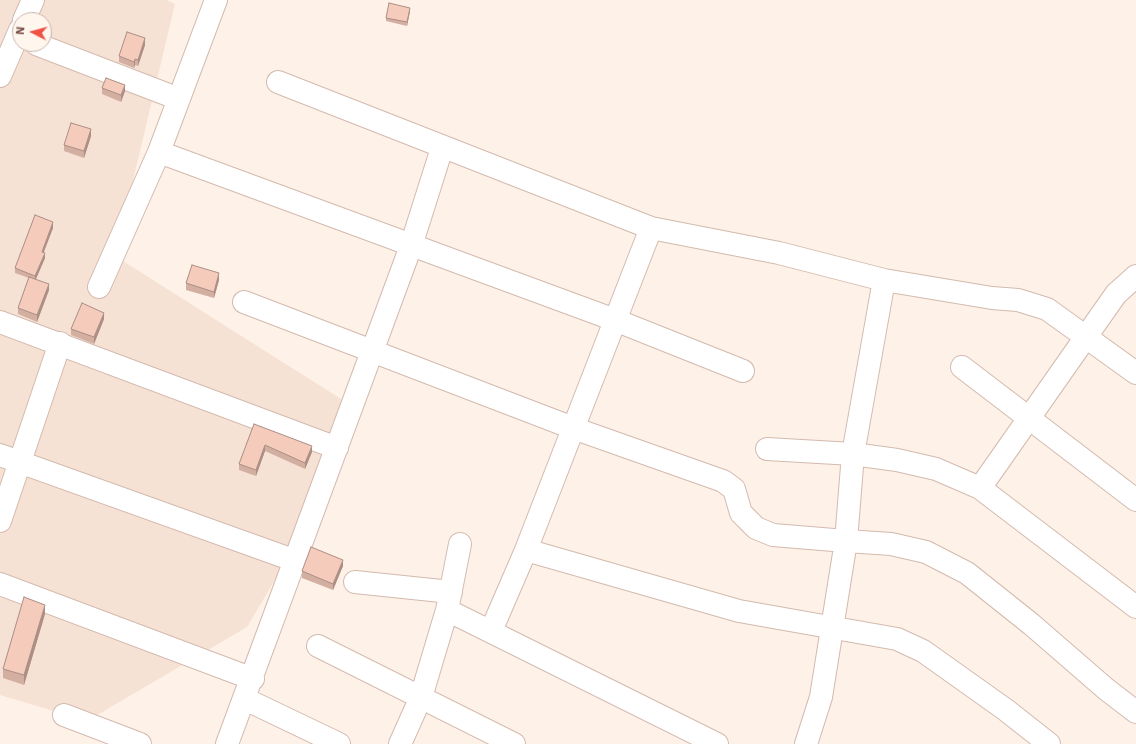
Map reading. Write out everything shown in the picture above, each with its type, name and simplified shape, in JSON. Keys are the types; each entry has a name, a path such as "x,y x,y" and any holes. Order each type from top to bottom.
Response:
{"street":[{"path":"30,12 33,0"},
{"path":"99,287 159,152 216,0"},
{"path":"52,46 178,99"},
{"path":"0,76 14,52"},
{"path":"278,82 442,148 651,228 779,253 884,280 992,298 1018,300 1047,309 1136,374"},
{"path":"227,744 296,562 411,246 442,148"},
{"path":"159,152 615,320 743,370"},
{"path":"491,631 526,550 651,228"},
{"path":"980,488 1116,294 1136,276"},
{"path":"806,744 821,697 833,627 846,541 853,454 884,280"},
{"path":"244,302 373,350 573,428 723,481 734,489 741,513 756,528 773,535 891,544 926,552 967,573 1031,624 1106,689 1136,712"},
{"path":"0,322 60,343 337,448"},
{"path":"0,521 60,343"},
{"path":"962,367 1136,500"},
{"path":"767,449 853,454 897,460 936,469 980,488 1136,607"},
{"path":"0,455 296,562"},
{"path":"400,744 421,697 449,601 460,544"},
{"path":"526,550 739,611 897,639 923,651 1006,710 1049,744"},
{"path":"355,582 449,601 491,631 718,744"},
{"path":"0,584 252,679"},
{"path":"318,646 514,744"},
{"path":"245,699 339,744"},
{"path":"64,715 140,744"}],"shaded area":[{"path":"0,0 167,0 175,4 115,256 341,399 323,499 247,627 87,721 0,695"}],"building":[{"path":"389,3 410,8 407,22 386,18"},
{"path":"127,32 145,38 138,60 135,59 134,62 119,56"},
{"path":"106,78 125,85 121,95 102,88"},
{"path":"71,123 91,129 84,151 64,145"},
{"path":"35,215 53,222 42,252 45,253 35,276 15,268"},
{"path":"192,265 219,273 214,292 186,283"},
{"path":"29,277 49,284 37,315 18,308"},
{"path":"82,303 104,313 94,337 71,329"},
{"path":"254,424 312,446 305,463 265,445 256,470 239,464"},
{"path":"311,547 343,560 333,584 302,571"},
{"path":"24,597 45,605 24,675 3,669"}]}
